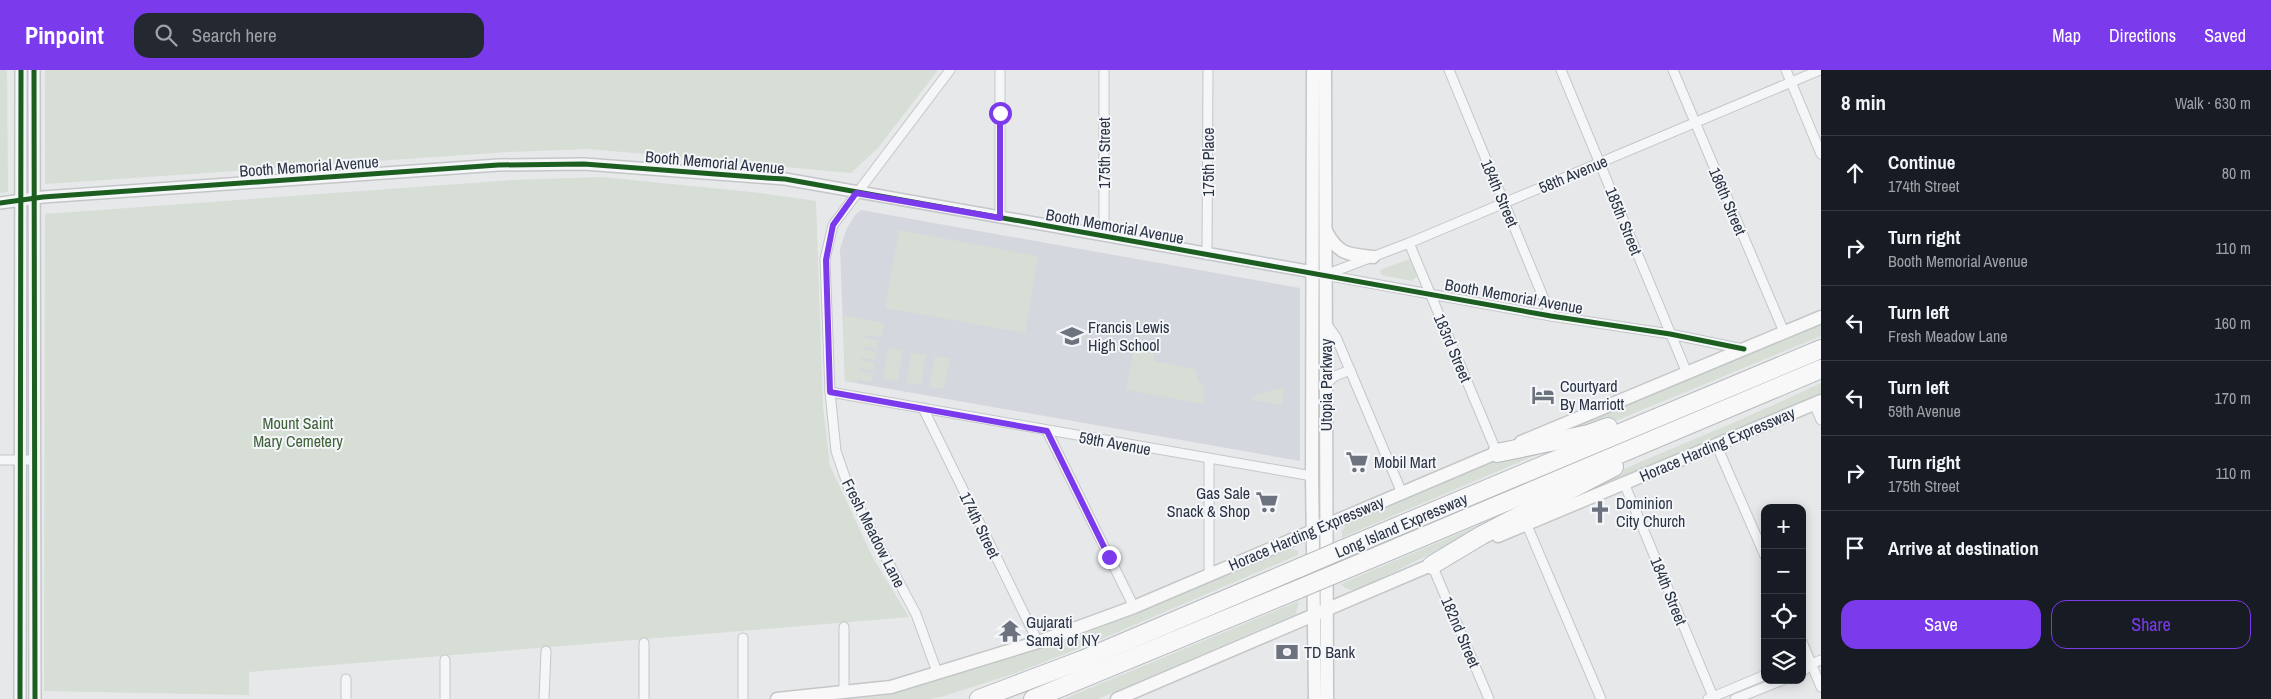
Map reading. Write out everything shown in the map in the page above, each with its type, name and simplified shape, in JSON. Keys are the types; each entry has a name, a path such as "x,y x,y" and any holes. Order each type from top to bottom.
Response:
{"highway":[{"name":"Long Island Expressway","path":"979,699 1082,660 1821,349"},
{"name":"Long Island Expressway","path":"1033,699 1821,369"},
{"path":"1497,453 1589,434 1728,388"},
{"path":"1432,565 1482,535 1744,401"}],"main road":[{"name":"Utopia Parkway","path":"1313,70 1319,274 1312,476 1314,699"},
{"name":"Utopia Parkway","path":"1325,70 1325,230 1319,274 1326,323 1327,699"},
{"path":"1325,230 1334,246 1340,251 1373,257"},
{"name":"Horace Harding Expressway","path":"777,699 891,687 1038,642 1134,607 1821,316"},
{"name":"Horace Harding Expressway","path":"1117,699 1526,523 1818,403"}],"street":[{"path":"20,699 22,460 21,70"},
{"path":"34,70 35,699"},
{"name":"Fresh Meadow Lane","path":"938,672 916,614 849,489 836,451 830,392 826,260 833,225 950,70"},
{"path":"1000,70 1000,218"},
{"name":"175th Street","path":"1104,70 1104,223 1106,236"},
{"name":"175th Place","path":"1207,255 1208,70"},
{"name":"184th Street","path":"1448,70 1551,316"},
{"name":"185th Street","path":"1561,70 1686,373"},
{"name":"186th Street","path":"1673,70 1784,332"},
{"path":"1786,70 1821,154"},
{"name":"58th Avenue","path":"1319,274 1373,257 1409,243 1820,70"},
{"name":"Booth Memorial Avenue","path":"0,203 35,198 498,165 584,164 785,179 1431,295 1670,334 1744,349"},
{"name":"183rd Street","path":"1409,243 1497,453"},
{"path":"1326,323 1336,337 1402,493"},
{"path":"1326,384 1335,376 1350,370"},
{"name":"59th Avenue","path":"830,392 1209,460 1312,476"},
{"path":"1818,403 1821,420"},
{"name":"174th Street","path":"923,408 1038,642"},
{"path":"1047,431 1134,607"},
{"path":"1716,444 1762,549"},
{"path":"0,460 35,460"},
{"path":"1209,460 1209,574"},
{"name":"184th Street","path":"1624,483 1712,698"},
{"path":"1526,523 1601,699"},
{"name":"182nd Street","path":"1432,565 1489,699"},
{"path":"844,627 844,692"},
{"path":"743,638 744,699"},
{"path":"644,643 644,699"},
{"path":"544,699 546,651"},
{"path":"445,660 445,699"},
{"path":"1821,660 1807,662 1821,687"},
{"path":"1712,698 1761,677"},
{"path":"346,679 346,699"},
{"path":"1735,699 1773,684"}],"shaded area":[{"name":"Francis Lewis High School","path":"861,210 1300,288 1300,461 845,381 840,249 847,228 855,215"}],"green space":[{"path":"0,70 7,70 8,192 0,193"},
{"path":"45,70 938,70 878,148 851,173 590,149 507,152 45,184"},
{"name":"Mount Saint Mary Cemetery","path":"602,177 761,193 816,201 823,407 830,466 873,558 909,617 249,672 249,695 44,691 45,214 512,180"},
{"path":"899,230 1038,256 1025,333 885,308"},
{"path":"1410,259 1417,276 1412,281 1381,275 1380,270"},
{"path":"843,315 884,323 881,337 866,335 865,338 879,341 877,349 863,346 863,349 877,352 875,360 861,358 861,360 875,363 873,371 859,368 859,371 873,374 871,382 858,379 857,382 845,381"},
{"path":"1821,323 1821,336 1603,426 1548,438"},
{"path":"888,348 903,350 898,381 883,378"},
{"path":"1134,350 1155,354 1154,361 1195,369 1198,381 1205,387 1203,404 1126,390"},
{"path":"912,352 926,355 921,385 906,383"},
{"path":"935,356 950,359 944,389 929,387"},
{"path":"1821,383 1821,393 1542,511 1616,473"},
{"path":"1284,387 1282,405 1252,400 1253,396"},
{"path":"1543,452 1342,538 1342,531 1348,522 1494,461"},
{"path":"1509,512 1489,525 1363,587 1351,590 1341,584"},
{"path":"1288,548 1298,551 1298,555 1085,646 1016,673 941,697 929,699 847,699 883,696 1086,633"},
{"path":"1299,601 1296,614 1098,699 1064,699"}],"cycle path":[{"path":"20,699 21,70"},
{"path":"34,70 35,699"},
{"path":"0,203 43,197 498,165 584,164 785,179 1551,316 1670,334 1744,349"}],"place":[{"name":"Francis Lewis High School","path":"1072,336"},
{"name":"Courtyard By Marriott","path":"1543,395"},
{"name":"Mobil Mart","path":"1357,462"},
{"name":"Gas Sale Snack & Shop","path":"1267,502"},
{"name":"Dominion City Church","path":"1600,512"},
{"name":"Gujarati Samaj of NY","path":"1010,631"},
{"name":"TD Bank","path":"1287,652"}],"route":[{"path":"1000,113 1000,218 856,193 833,225 826,260 830,392 1047,431 1109,557"}]}
